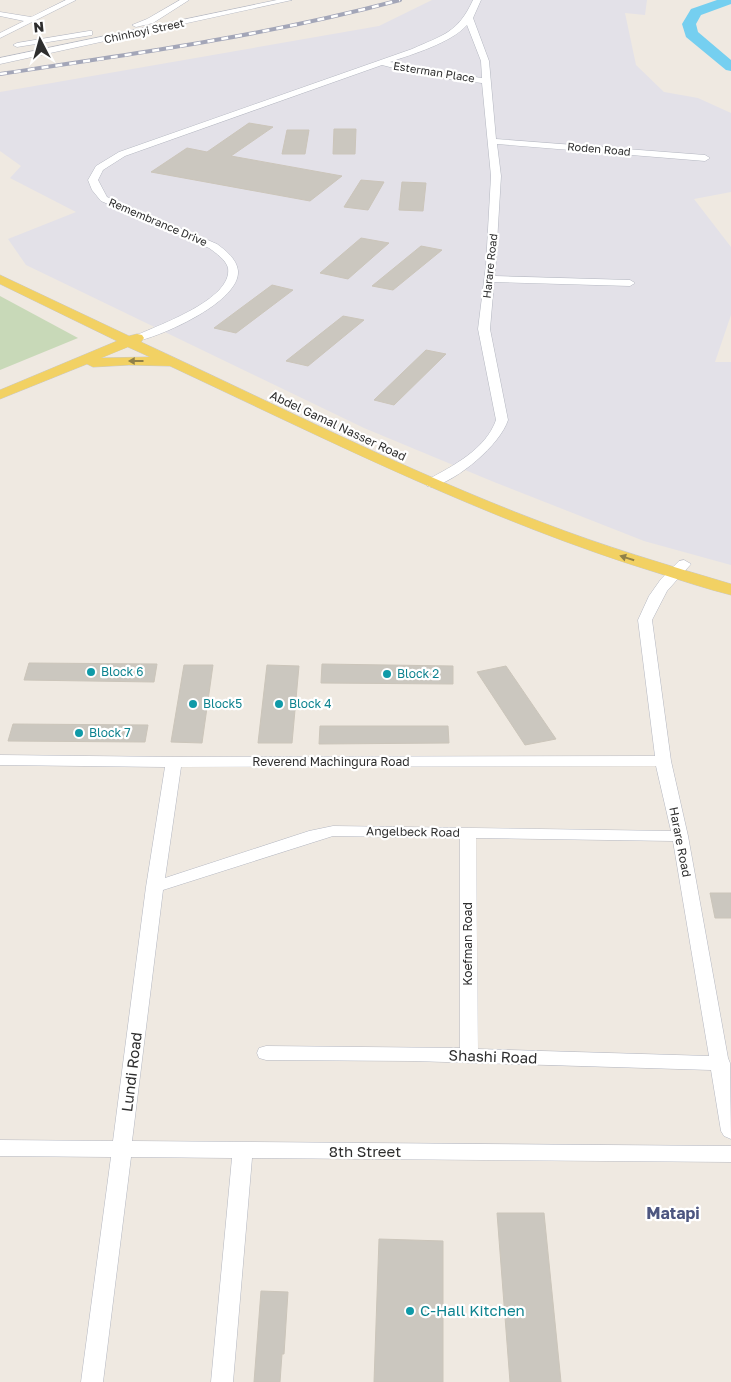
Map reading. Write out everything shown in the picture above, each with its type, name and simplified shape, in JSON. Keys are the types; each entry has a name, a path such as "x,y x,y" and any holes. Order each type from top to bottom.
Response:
{"main road":[{"name":"Abdel Gamal Nasser Road","path":"0,271 135,339 184,366 572,539 679,568"},
{"name":"Abdel Gamal Nasser Road","path":"135,339 227,374 439,480"},
{"name":"Remembrance Drive","path":"0,395 135,339"},
{"path":"77,364 118,360 152,361 184,366"},
{"path":"679,568 731,578"},
{"path":"679,568 731,590"}],"street":[{"path":"1,36 72,0"},
{"path":"17,45 139,24 166,12 185,0"},
{"name":"Chinhoyi Street","path":"0,61 288,0"},
{"name":"Remembrance Drive","path":"135,339 219,298 230,285 234,276 232,267 224,255 212,246 104,199 97,190 93,180 99,168 122,154 382,63 447,36 462,26 469,18 477,0"},
{"path":"0,14 33,20"},
{"name":"Harare Road","path":"439,480 486,446 496,436 501,424 502,414 484,329 496,181 485,61 469,18"},
{"path":"1,36 33,54"},
{"name":"Esterman Place","path":"382,63 425,73 486,81"},
{"name":"Roden Road","path":"492,141 705,158"},
{"path":"489,279 630,283"},
{"name":"Harare Road","path":"679,568 651,606 645,620 663,761 680,836 731,1131"},
{"name":"Reverend Machingura Road","path":"0,760 174,762 663,761"},
{"name":"Lundi Road","path":"92,1382 155,887 174,762"},
{"name":"Angelbeck Road","path":"155,887 315,835 333,831 680,836"},
{"name":"Koefman Road","path":"468,833 469,1056"},
{"name":"Shashi Road","path":"266,1053 720,1063"},
{"name":"8th Street","path":"0,1148 731,1154"},
{"path":"222,1382 242,1151"}],"shaded area":[{"path":"432,0 647,0 645,15 625,13 636,65 664,92 698,98 731,113 731,192 694,199 731,247 731,315 715,362 731,362 731,565 644,541 364,428 26,265 8,239 76,212 10,178 21,166 0,151 0,92 379,26"}],"green space":[{"path":"0,296 78,338 0,370"}],"building":[{"path":"249,123 273,127 231,156 342,176 310,201 151,172 187,148 207,152"},
{"path":"334,129 356,129 355,154 333,154"},
{"path":"287,130 309,130 305,154 282,154"},
{"path":"361,180 384,182 368,210 344,207"},
{"path":"402,182 426,183 423,211 399,210"},
{"path":"361,238 389,243 348,279 320,273"},
{"path":"421,246 442,250 393,290 372,286"},
{"path":"272,285 293,290 236,333 214,328"},
{"path":"343,316 364,320 308,366 286,361"},
{"path":"426,350 446,354 394,405 374,400"},
{"name":"Block 6","path":"29,663 157,664 154,682 24,680"},
{"name":"Block 2","path":"322,664 453,666 453,684 321,683"},
{"name":"Block5","path":"184,665 213,665 202,743 171,742"},
{"name":"Block 4","path":"267,665 299,666 292,743 258,743"},
{"path":"506,666 556,739 525,745 477,672"},
{"name":"Block 7","path":"13,724 148,725 145,742 8,741"},
{"path":"320,726 448,726 449,743 319,744"},
{"path":"710,893 731,893 731,918 715,918"},
{"path":"497,1213 544,1213 561,1382 510,1382"},
{"name":"C-Hall Kitchen","path":"379,1239 443,1241 443,1382 374,1382"},
{"path":"261,1291 288,1292 284,1354 282,1354 280,1382 254,1382"}],"waterway":[{"path":"730,0 696,12 689,24 691,34 731,67"}],"railway":[{"path":"0,74 251,34 400,0"}],"place":[{"name":"Block 6","path":"91,672"},
{"name":"Block 2","path":"387,674"},
{"name":"Block5","path":"193,704"},
{"name":"Block 4","path":"279,704"},
{"name":"Block 7","path":"79,733"},
{"name":"C-Hall Kitchen","path":"410,1311"}],"district":[{"name":"Matapi","path":"673,1213"}]}
